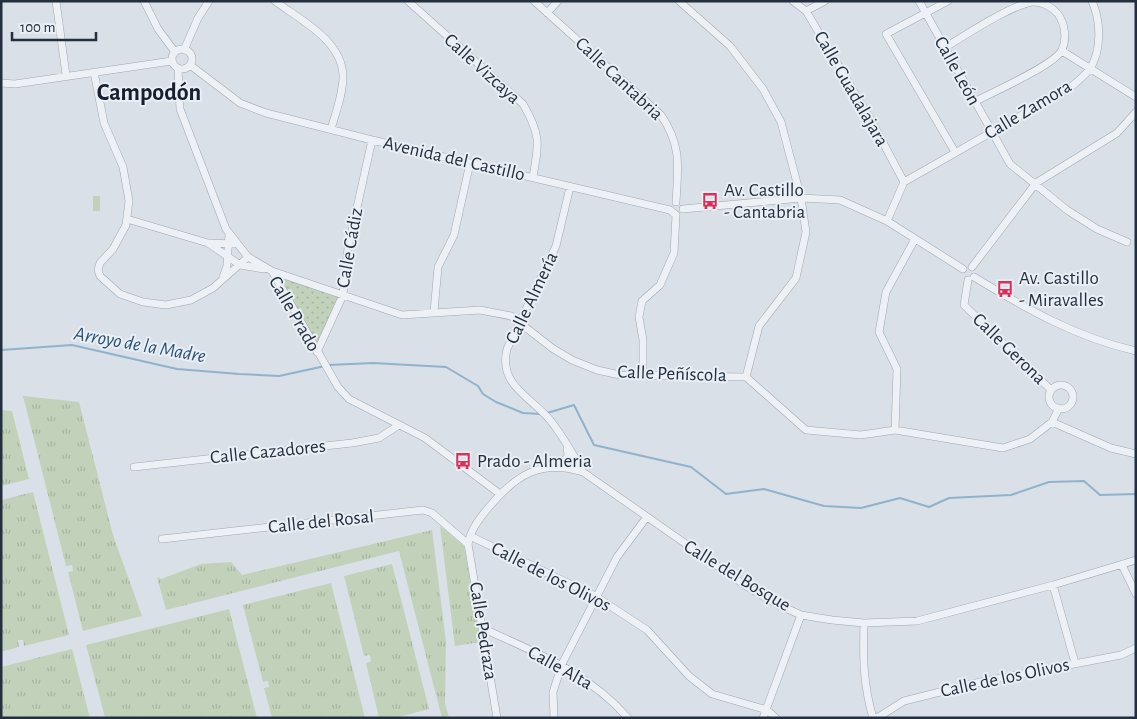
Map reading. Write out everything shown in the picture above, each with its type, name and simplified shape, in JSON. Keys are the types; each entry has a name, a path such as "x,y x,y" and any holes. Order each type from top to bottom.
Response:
{"street":[{"path":"56,1 66,76"},
{"path":"144,1 158,29 175,52"},
{"path":"184,50 198,18 209,1"},
{"path":"275,1 326,39 338,56 342,83 331,129"},
{"name":"Calle Vizcaya","path":"408,1 523,104 536,125 538,148 533,177"},
{"name":"Calle Cantabria","path":"534,1 661,115 672,131 679,154 676,202"},
{"path":"548,13 558,1"},
{"path":"679,1 730,46 763,90 781,122 801,198 806,232 796,278 760,326 746,377"},
{"name":"Calle Guadalajara","path":"793,1 806,11 872,122 904,182"},
{"path":"806,11 824,1"},
{"name":"Calle León","path":"919,1 1010,164 1067,210 1097,229 1126,242"},
{"path":"948,1 886,34 955,152"},
{"path":"944,48 1018,7 1034,1 1052,6 1062,20 1066,35 1062,51 1047,64 974,102"},
{"name":"Calle Zamora","path":"904,182 1071,87 1090,69 1098,48 1099,28 1093,2"},
{"path":"175,52 184,50"},
{"path":"172,61 178,68 185,69 190,65 191,56 184,50"},
{"path":"1062,51 1136,97"},
{"path":"172,61 175,52"},
{"path":"1,83 15,84 172,61"},
{"name":"Avenida del Castillo","path":"190,65 240,103 266,113 372,140 533,177 673,213"},
{"name":"Calle Prado","path":"178,68 180,109 201,170 229,233 248,257 269,270 330,375 349,399 425,438 500,494"},
{"path":"94,72 104,123 125,176 130,201 127,219 113,249 100,263 98,270 100,276 120,294 143,302 166,305 191,300 213,288 248,257"},
{"path":"972,267 1036,184 1117,133 1136,112"},
{"name":"Calle Cádiz","path":"317,352 343,295 348,248 372,140"},
{"path":"434,312 438,267 454,235 470,163"},
{"path":"887,221 904,182"},
{"name":"Calle Almería","path":"570,187 556,246 507,349 505,359 506,371 518,392 536,405 550,420 567,444 570,463"},
{"path":"683,209 801,198 840,200 887,221 963,269"},
{"path":"642,376 643,340 639,317 642,301 660,285 674,253 671,204 676,202 682,205 683,209"},
{"path":"673,213 680,215 683,209"},
{"path":"127,219 208,243 238,245"},
{"path":"222,280 226,273 229,233"},
{"path":"895,430 898,369 879,332 886,292 915,239"},
{"path":"208,243 240,266 269,270"},
{"path":"963,269 966,266 972,267 976,273 971,278"},
{"path":"963,269 962,276 971,278 1039,316 1104,343 1136,351"},
{"name":"Calle Peñíscola","path":"269,270 402,315 480,310 512,316 552,348 572,360 597,370 620,375 746,377 806,430 861,435 895,430 1003,448 1030,439 1052,422 1059,408"},
{"name":"Calle Gerona","path":"971,278 964,305 1051,390"},
{"path":"1065,385 1073,392 1072,402 1068,406 1059,408 1050,401 1051,390 1055,386 1065,385"},
{"path":"1052,422 1111,448 1136,454"},
{"name":"Calle Cazadores","path":"134,467 352,443 379,438 398,424"},
{"path":"469,540 476,523 500,494 525,474 536,469 570,463"},
{"name":"Calle del Bosque","path":"570,463 646,518 746,586 801,615 864,623 917,621 1053,586 1136,560"},
{"name":"Calle del Rosal","path":"162,539 423,510 432,513 469,540"},
{"path":"554,718 553,692 562,664 595,596 617,557 646,518"},
{"name":"Calle de los Olivos","path":"469,540 595,596 647,630 689,676 712,694 767,710 776,718"},
{"name":"Calle Pedraza","path":"469,540 497,718"},
{"path":"1122,565 1136,594"},
{"path":"1053,586 1075,663"},
{"path":"763,718 801,615"},
{"path":"864,623 863,670 865,691 875,718"},
{"name":"Calle Alta","path":"484,629 562,664 596,687 628,718"},
{"name":"Calle de los Olivos","path":"875,718 904,702 980,682 1121,655 1136,648"}],"green space":[{"path":"93,196 100,196 100,211 93,211"},
{"path":"272,271 343,295 317,352"},
{"path":"23,396 79,402 113,535 142,616 83,631 68,572 73,571 72,565 66,566"},
{"path":"1,410 12,411 29,479 1,486"},
{"path":"33,492 69,635 24,646 23,640 18,640 19,647 1,652 1,500"},
{"path":"440,526 464,546 481,642 455,646"},
{"path":"432,530 446,642 445,703 449,718 442,718 399,551 166,610 157,577 161,579 201,564 231,562 242,575"},
{"path":"392,564 429,709 395,718 379,718 366,663 371,661 370,655 364,656 344,576"},
{"path":"331,583 365,718 272,718 264,688 269,687 268,681 263,682 243,605"},
{"path":"229,609 257,718 105,718 86,645"},
{"path":"72,649 90,718 1,718 1,667"}],"waterway":[{"name":"Arroyo de la Madre","path":"1,350 72,345 177,369 279,376 325,366"},
{"name":"Arroyo de la Madre","path":"329,365 373,363 446,367 478,386 483,394 496,402 523,413 540,414"},
{"name":"Arroyo de la Madre","path":"547,413 574,405 594,445 691,467 726,494 764,489 824,506 861,508 900,498 929,507 949,498 1011,495 1049,482 1084,481 1100,495 1136,494"}],"place":[{"name":"Av. Castillo - Cantabria","path":"710,201"},
{"name":"Av. Castillo - Miravalles","path":"1005,289"},
{"name":"Prado - Almeria","path":"463,461"}],"district":[{"name":"Campodón","path":"149,93"}]}
